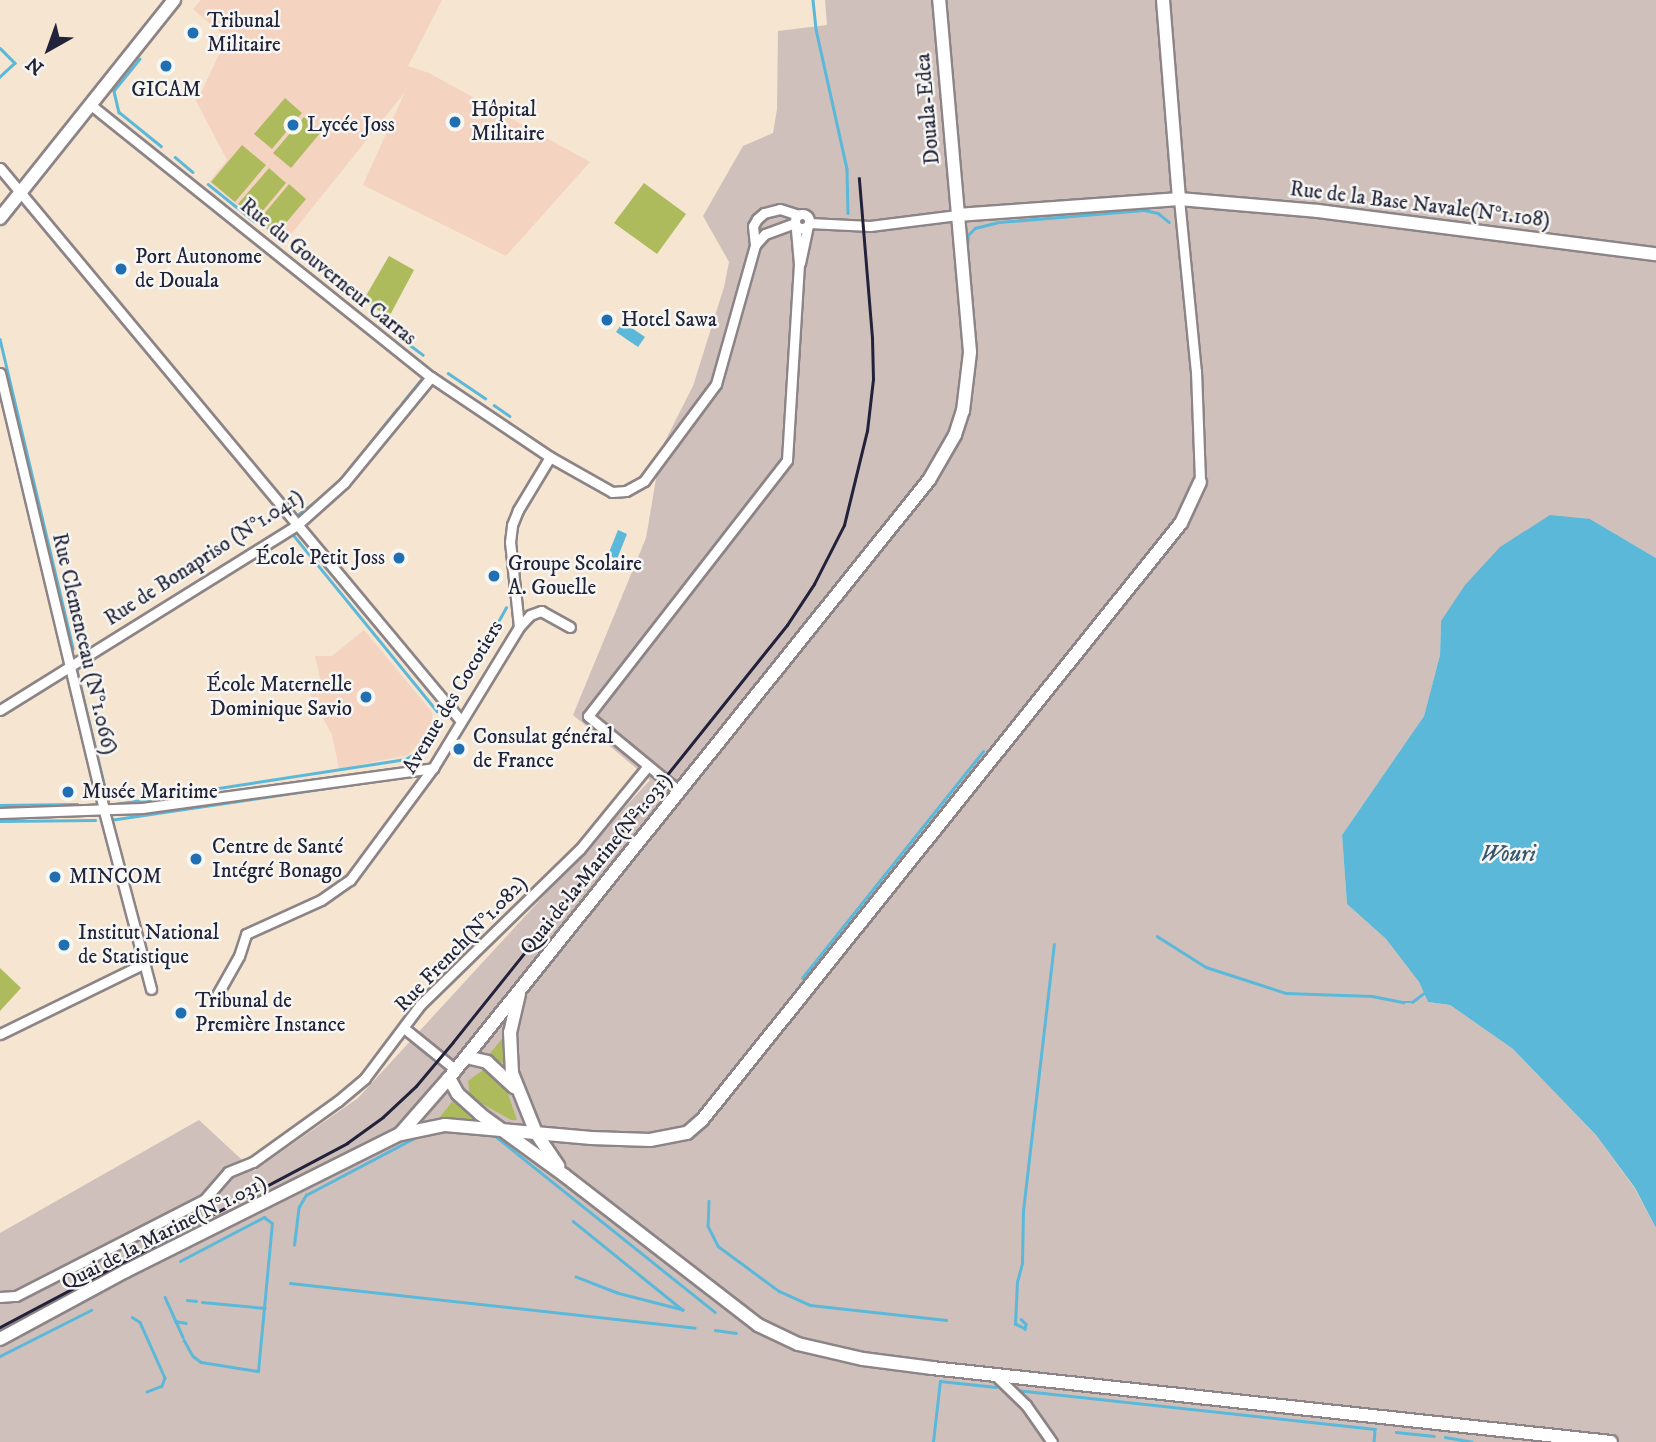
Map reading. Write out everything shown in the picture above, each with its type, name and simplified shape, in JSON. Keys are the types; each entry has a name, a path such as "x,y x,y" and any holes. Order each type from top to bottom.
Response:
{"street":[{"path":"0,218 174,0"},
{"name":"Douala-Edea","path":"939,0 957,215"},
{"path":"400,1134 446,1125 591,1138 669,1139 687,1133 702,1120 1181,523 1200,482 1196,372 1163,0"},
{"name":"Rue du Gouverneur Carras","path":"91,105 431,377 551,457 612,492 626,491 644,481 716,384 755,245 753,226 764,213 780,209 796,221"},
{"path":"0,168 461,721"},
{"path":"808,224 870,226 957,215 1179,199"},
{"name":"Rue de la Base Navale(N°1.108)","path":"1179,199 1318,211 1656,254"},
{"name":"Quai de la Marine(N°1.031)","path":"0,1339 125,1271 311,1181 400,1134 452,1074 929,480 955,435 963,411 970,352 957,215"},
{"path":"755,245 765,234 807,217 808,224 799,264"},
{"path":"679,791 588,716 787,460 799,264 796,221"},
{"name":"Rue Clemenceau (N°1.066)","path":"0,373 104,811 151,989"},
{"name":"Rue de Bonapriso (N°1.041)","path":"0,710 297,525 344,483 431,377"},
{"name":"Avenue des Cocotiers","path":"216,995 239,956 246,934 338,891 350,880 433,768 519,626 510,542 512,525 551,457"},
{"path":"519,626 530,615 541,611 570,626"},
{"name":"Rue French(N°1.082)","path":"0,1297 16,1296 204,1200 228,1172 253,1162 338,1101 365,1078 420,1005 580,849 648,766"},
{"path":"0,813 104,811 433,768"},
{"path":"0,1034 145,963"},
{"path":"521,987 510,1032 509,1057 517,1090 536,1133 564,1175"},
{"path":"404,1028 452,1074 467,1104 772,1334 798,1344 863,1359 995,1375 1611,1442"},
{"path":"466,1057 495,1068 517,1090"},
{"path":"995,1375 1026,1405 1052,1442"}],"shaded area":[{"name":"Lycée Joss","path":"201,0 442,0 408,66 429,73 590,162 506,256 363,185 405,92 284,243 209,182 227,160 195,99 198,99 227,38 193,9"},
{"path":"825,0 1656,0 1656,558 1590,519 1441,621 1440,655 1424,716 1342,835 1347,904 1386,939 1419,982 1428,1002 1450,1005 1513,1049 1596,1135 1635,1189 1656,1228 1656,1442 0,1442 0,1233 199,1120 254,1171 358,1098 650,780 573,715 646,538 661,449 693,386 724,287 729,262 703,216 743,146 773,133 777,109 778,31 827,25"},
{"name":"École Maternelle Dominique Savio","path":"364,630 432,712 433,727 408,755 339,769 332,735 304,682 320,678 315,656 332,656"}],"green space":[{"path":"285,98 302,113 272,149 254,134"},
{"path":"304,117 321,132 291,168 273,153"},
{"path":"242,145 266,165 235,202 211,182"},
{"path":"269,168 286,183 256,219 238,204"},
{"path":"644,183 686,214 657,254 614,223"},
{"path":"289,184 306,199 275,236 258,221"},
{"path":"389,256 414,270 389,317 363,301"},
{"path":"0,968 21,988 0,1011"},
{"path":"505,1035 504,1048 506,1064 487,1057"},
{"path":"483,1070 492,1071 504,1082 517,1120 511,1120 470,1097 468,1081"},
{"path":"455,1098 479,1119 479,1122 436,1122"}],"water":[{"path":"623,322 645,337 638,347 616,332"},
{"name":"Wouri","path":"1550,515 1590,519 1656,558 1656,1228 1635,1188 1596,1135 1513,1049 1450,1005 1428,1002 1419,982 1386,939 1347,904 1342,835 1424,716 1440,655 1441,621 1465,585 1500,547"},
{"path":"618,530 627,534 617,559 608,555"}],"waterway":[{"path":"813,0 816,29 847,169 848,213"},
{"path":"0,48 15,63 0,77"},
{"path":"140,59 114,91 119,112 161,146"},
{"path":"175,157 193,172"},
{"path":"208,184 254,221"},
{"path":"967,246 968,235 975,228 999,222 1144,210 1158,213 1169,222"},
{"path":"0,339 73,648"},
{"path":"406,342 423,355"},
{"path":"448,373 485,398"},
{"path":"402,403 423,377"},
{"path":"459,401 530,450"},
{"path":"494,405 510,416"},
{"path":"335,486 397,409"},
{"path":"325,506 343,489"},
{"path":"296,516 327,493"},
{"path":"291,532 437,711"},
{"path":"488,640 506,608"},
{"path":"76,666 109,805 405,759 413,755 438,722"},
{"path":"447,699 450,701 453,695"},
{"path":"802,978 983,751"},
{"path":"110,820 387,779"},
{"path":"0,805 77,804"},
{"path":"0,821 95,820"},
{"path":"1157,936 1206,967 1286,993 1372,996 1403,1002 1412,1002 1424,993"},
{"path":"1021,1319 1026,1324 1025,1329 1015,1324 1017,1282 1022,1263 1023,1211 1054,945"},
{"path":"294,1245 299,1207 306,1195 420,1135"},
{"path":"494,1135 715,1312"},
{"path":"709,1201 708,1226 718,1246 779,1291 810,1305 946,1320"},
{"path":"180,1261 264,1217 271,1222"},
{"path":"573,1221 683,1310 617,1293 576,1277"},
{"path":"184,1340 193,1356 201,1362 258,1371 272,1224"},
{"path":"290,1283 695,1328"},
{"path":"165,1297 183,1337"},
{"path":"0,1331 60,1299"},
{"path":"187,1300 196,1301"},
{"path":"202,1302 265,1308"},
{"path":"0,1356 91,1310"},
{"path":"132,1317 140,1322 165,1378 162,1386 147,1392"},
{"path":"175,1321 186,1323"},
{"path":"715,1330 736,1333"},
{"path":"933,1442 940,1381 996,1387"},
{"path":"1016,1390 1375,1429 1374,1442"},
{"path":"1396,1432 1434,1436"},
{"path":"1445,1437 1472,1442"}],"railway":[{"path":"0,1327 347,1143 383,1117 416,1086 453,1042 787,625 814,584 844,525 867,431 873,379 872,338 859,179"}],"place":[{"name":"Tribunal Militaire","path":"193,33"},
{"name":"GICAM","path":"166,66"},
{"name":"Hôpital Militaire","path":"455,122"},
{"name":"Lycée Joss","path":"293,125"},
{"name":"Port Autonome de Douala","path":"121,269"},
{"name":"Hotel Sawa","path":"607,320"},
{"name":"École Petit Joss","path":"399,558"},
{"name":"Groupe Scolaire A. Gouelle","path":"494,576"},
{"name":"École Maternelle Dominique Savio","path":"366,697"},
{"name":"Consulat général de France","path":"459,749"},
{"name":"Musée Maritime","path":"68,792"},
{"name":"Centre de Santé Intégré Bonago","path":"196,859"},
{"name":"MINCOM","path":"55,877"},
{"name":"Institut National de Statistique","path":"64,945"},
{"name":"Tribunal de Première Instance","path":"181,1013"}]}
